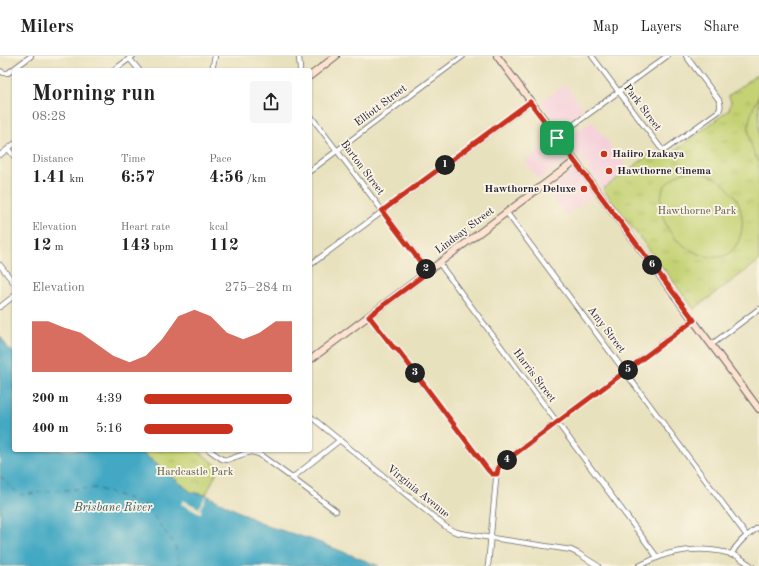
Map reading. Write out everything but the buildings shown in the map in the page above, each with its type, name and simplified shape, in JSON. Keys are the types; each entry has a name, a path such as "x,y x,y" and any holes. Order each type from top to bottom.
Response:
{"street":[{"path":"15,68 31,56"},
{"path":"212,68 215,56"},
{"path":"299,56 300,68"},
{"path":"312,74 336,56"},
{"name":"Elliott Street","path":"312,169 463,56"},
{"path":"497,56 758,406"},
{"name":"Park Street","path":"592,56 663,150 719,111 721,106 719,100 686,56"},
{"path":"557,138 667,56"},
{"path":"117,68 131,57 138,68"},
{"path":"0,73 8,73 12,70"},
{"path":"312,264 530,102"},
{"name":"Barton Street","path":"312,117 428,272"},
{"path":"0,155 12,146"},
{"path":"8,149 12,154"},
{"name":"Lindsay Street","path":"312,359 575,162"},
{"name":"Amy Street","path":"507,212 747,536"},
{"name":"Harris Street","path":"439,263 657,557"},
{"path":"0,264 12,280"},
{"path":"0,307 12,298"},
{"path":"712,345 759,309"},
{"path":"369,316 393,347 398,350 488,470 492,474 497,474"},
{"path":"488,566 497,474 500,465 694,320"},
{"name":"Virginia Avenue","path":"312,418 446,527 453,531 571,550 598,566"},
{"path":"292,478 340,440"},
{"path":"212,452 222,459 227,460 233,459 247,452"},
{"path":"252,452 259,454 336,511"},
{"path":"732,555 736,546 759,527"},
{"path":"639,566 657,557 675,552 704,549 738,557 752,566"}],"shaded area":[{"path":"565,84 583,109 559,127 541,102"},
{"path":"592,121 629,170 603,189 567,139"},
{"path":"551,142 565,160 539,180 525,161"},
{"path":"574,171 593,196 566,216 547,191"}],"green space":[{"name":"Hawthorne Park","path":"759,73 759,261 694,309 603,189 653,152 661,157 668,156 729,110 731,101 728,96"},
{"path":"759,96 759,163 751,144 749,128 752,113"},
{"path":"696,171 714,178 724,184 739,204 742,216 742,229 735,247 727,255 713,257 697,253 689,249 675,238 666,225 661,207 664,187 679,174"},
{"name":"Hardcastle Park","path":"141,452 200,452 219,467 206,495 191,492"}],"water":[{"name":"Brisbane River","path":"0,336 12,351 12,452 141,452 191,492 206,495 267,526 313,540 379,566 0,566"}],"pier":[{"path":"206,495 207,496 200,509 202,510 200,514 181,504 183,500 199,508"}],"ferry route":[{"path":"0,476 20,495 96,488 145,504 175,545 180,566"}],"place":[{"name":"Haiiro Izakaya","path":"604,154"},
{"name":"Hawthorne Cinema","path":"609,171"},
{"name":"Hawthorne Deluxe","path":"584,189"}],"route":[{"path":"530,102 557,138 694,320 500,465 497,474 492,474 398,350 393,347 369,316 428,272 382,211 530,102"}]}
